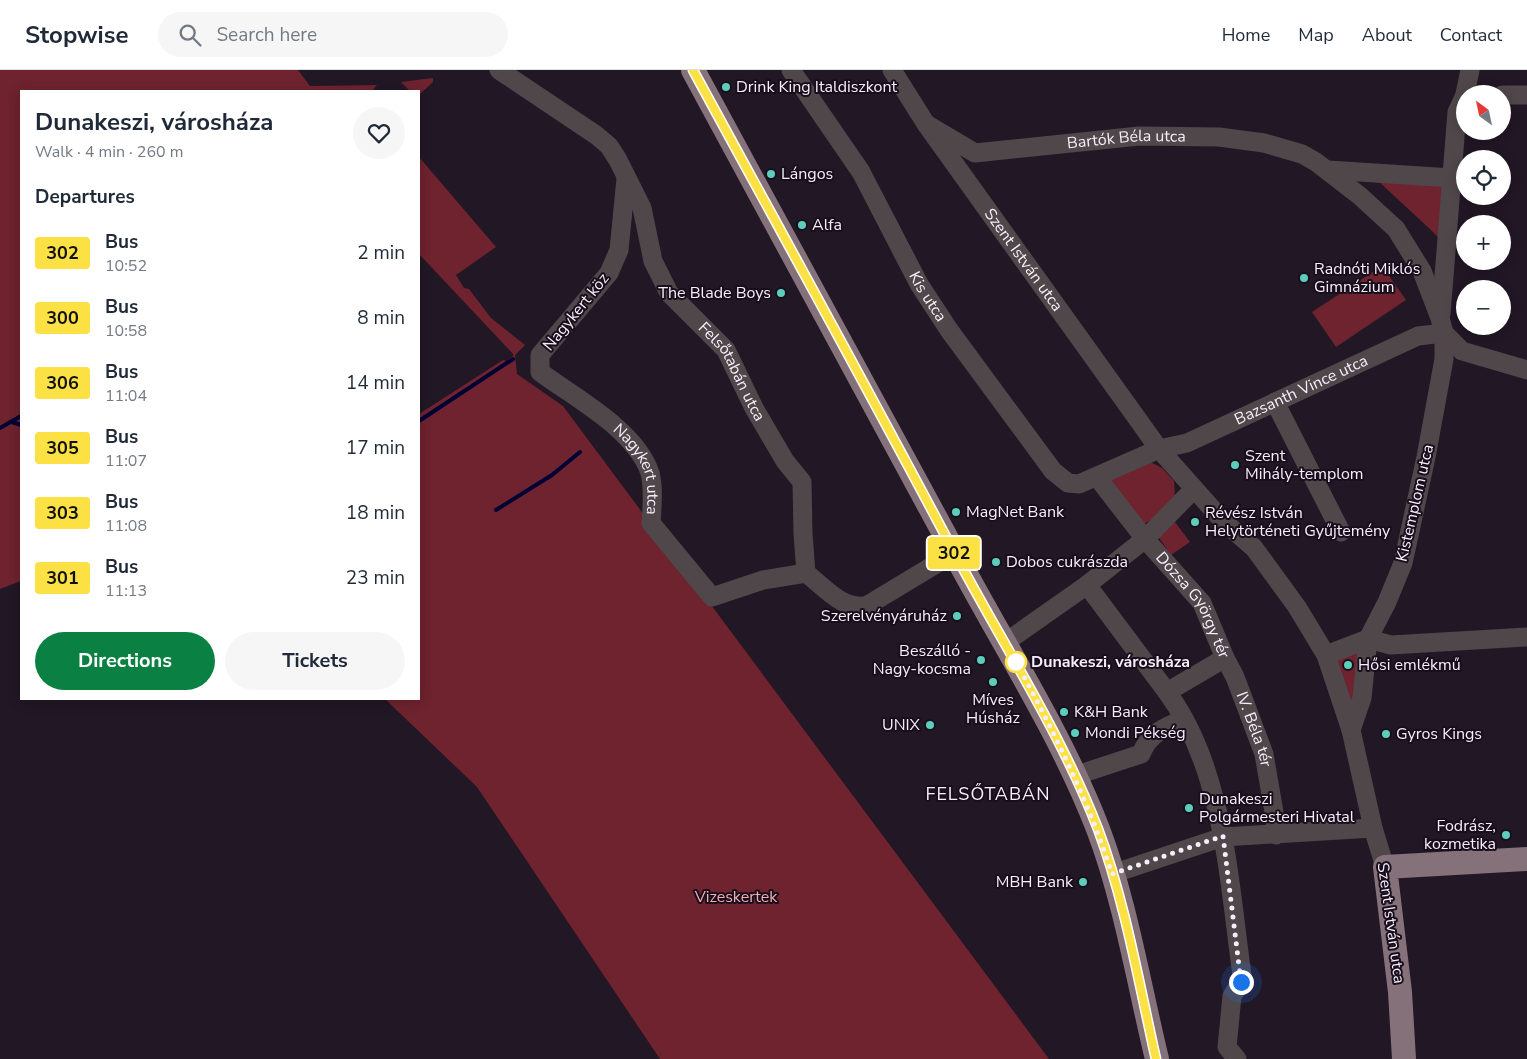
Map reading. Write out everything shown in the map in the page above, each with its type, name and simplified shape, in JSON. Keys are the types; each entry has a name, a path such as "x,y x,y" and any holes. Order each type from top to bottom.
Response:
{"main road":[{"path":"692,70 954,552 1006,642 1074,776 1098,829 1112,874 1156,1059"},
{"path":"1385,867 1527,859"},
{"name":"Szent István utca","path":"1385,867 1400,992 1404,1059"}],"street":[{"name":"Felsőtabán utca","path":"498,70 596,135 609,146 642,208 653,261 669,293 726,350 754,408 785,461 802,482 806,573"},
{"name":"Kis utca","path":"791,70 861,172 919,284 949,330 1053,471 1068,483 1079,484 1159,449"},
{"name":"Szent István utca","path":"892,70 926,124 1159,449 1194,489 1264,561 1297,607 1326,655 1350,730 1373,828 1385,867"},
{"name":"Kistemplom utca","path":"1467,85 1470,70"},
{"path":"1511,95 1527,95"},
{"name":"Bartók Béla utca","path":"926,124 975,153 1139,136 1219,137 1286,149 1302,154 1328,170 1396,229 1422,271 1442,325"},
{"name":"Kistemplom utca","path":"1368,639 1387,602 1402,563 1426,457 1442,369 1442,325 1456,125"},
{"path":"1328,170 1452,178"},
{"name":"Nagykert köz","path":"539,361 540,355 609,273 619,250 626,175"},
{"path":"1442,325 1462,351 1527,370"},
{"name":"Bazsanth Vince utca","path":"1159,449 1187,443 1442,325"},
{"name":"Nagykert utca","path":"539,361 540,372 616,426 638,451 650,473 651,523 712,597 762,580 806,573"},
{"path":"1275,402 1342,532"},
{"name":"Dózsa György tér","path":"1096,478 1145,539 1202,603 1225,658 1167,692"},
{"path":"1006,642 1087,585 1145,539 1194,489"},
{"path":"806,573 849,606 858,608 868,606 954,552"},
{"path":"1087,585 1167,692 1184,719 1204,762 1223,836 1242,975 1241,982 1232,996 1227,1047 1237,1059"},
{"path":"1326,655 1368,639 1391,645 1527,637"},
{"path":"1350,730 1362,698 1368,639"},
{"name":"IV. Béla tér","path":"1225,658 1242,693 1264,754 1276,818 1276,835"},
{"path":"1074,776 1141,754 1146,740 1170,724 1184,719"},
{"path":"1112,874 1223,836 1276,835 1373,828"}],"green space":[{"path":"0,70 298,70 310,86 377,85 373,90 20,90 20,581 0,589"},
{"path":"433,78 433,82 420,94 420,90 409,90 401,82"},
{"name":"Vizeskertek","path":"420,158 496,247 456,275 464,288 469,289 491,318 525,345 515,355 517,374 563,406 1049,1059 660,1059 477,787 386,700 420,700 420,413 503,360 506,361 514,355 420,255"},
{"path":"1377,180 1443,185 1439,238 1432,231"},
{"path":"1382,266 1406,300 1336,347 1312,312"},
{"path":"1147,460 1162,468 1174,481 1175,497 1160,514 1141,526 1104,478"},
{"path":"1175,522 1190,542 1171,555 1157,535"},
{"path":"1368,639 1351,730 1328,661"}],"waterway":[{"path":"420,420 513,359"},
{"path":"0,428 20,417"},
{"path":"12,422 20,425"},
{"path":"496,510 552,475 580,452"}],"bus line":[{"name":"302","path":"693,70 954,552 1006,642 1074,776 1098,829 1112,874 1156,1059"}],"place":[{"name":"Drink King Italdiszkont","path":"726,87"},
{"name":"Lángos","path":"771,174"},
{"name":"Alfa","path":"802,225"},
{"name":"Radnóti Miklós Gimnázium","path":"1304,278"},
{"name":"The Blade Boys","path":"781,293"},
{"name":"Szent Mihály-templom","path":"1235,465"},
{"name":"MagNet Bank","path":"956,512"},
{"name":"Révész István Helytörténeti Gyűjtemény","path":"1195,522"},
{"name":"Dobos cukrászda","path":"996,562"},
{"name":"Szerelvényáruház","path":"957,616"},
{"name":"Beszálló - Nagy-kocsma","path":"981,660"},
{"name":"Dunakeszi, városháza","path":"1016,662"},
{"name":"Hősi emlékmű","path":"1348,665"},
{"name":"Míves Húsház","path":"993,682"},
{"name":"K&H Bank","path":"1064,712"},
{"name":"UNIX","path":"930,725"},
{"name":"Mondi Pékség","path":"1075,733"},
{"name":"Gyros Kings","path":"1386,734"},
{"name":"Dunakeszi Polgármesteri Hivatal","path":"1189,808"},
{"name":"Fodrász, kozmetika","path":"1506,835"},
{"name":"MBH Bank","path":"1083,882"}],"district":[{"name":"FELSŐTABÁN","path":"988,794"}],"route":[{"path":"1016,662 1014,658 1058,742 1098,829 1112,874 1223,836 1242,975 1241,982"}]}
